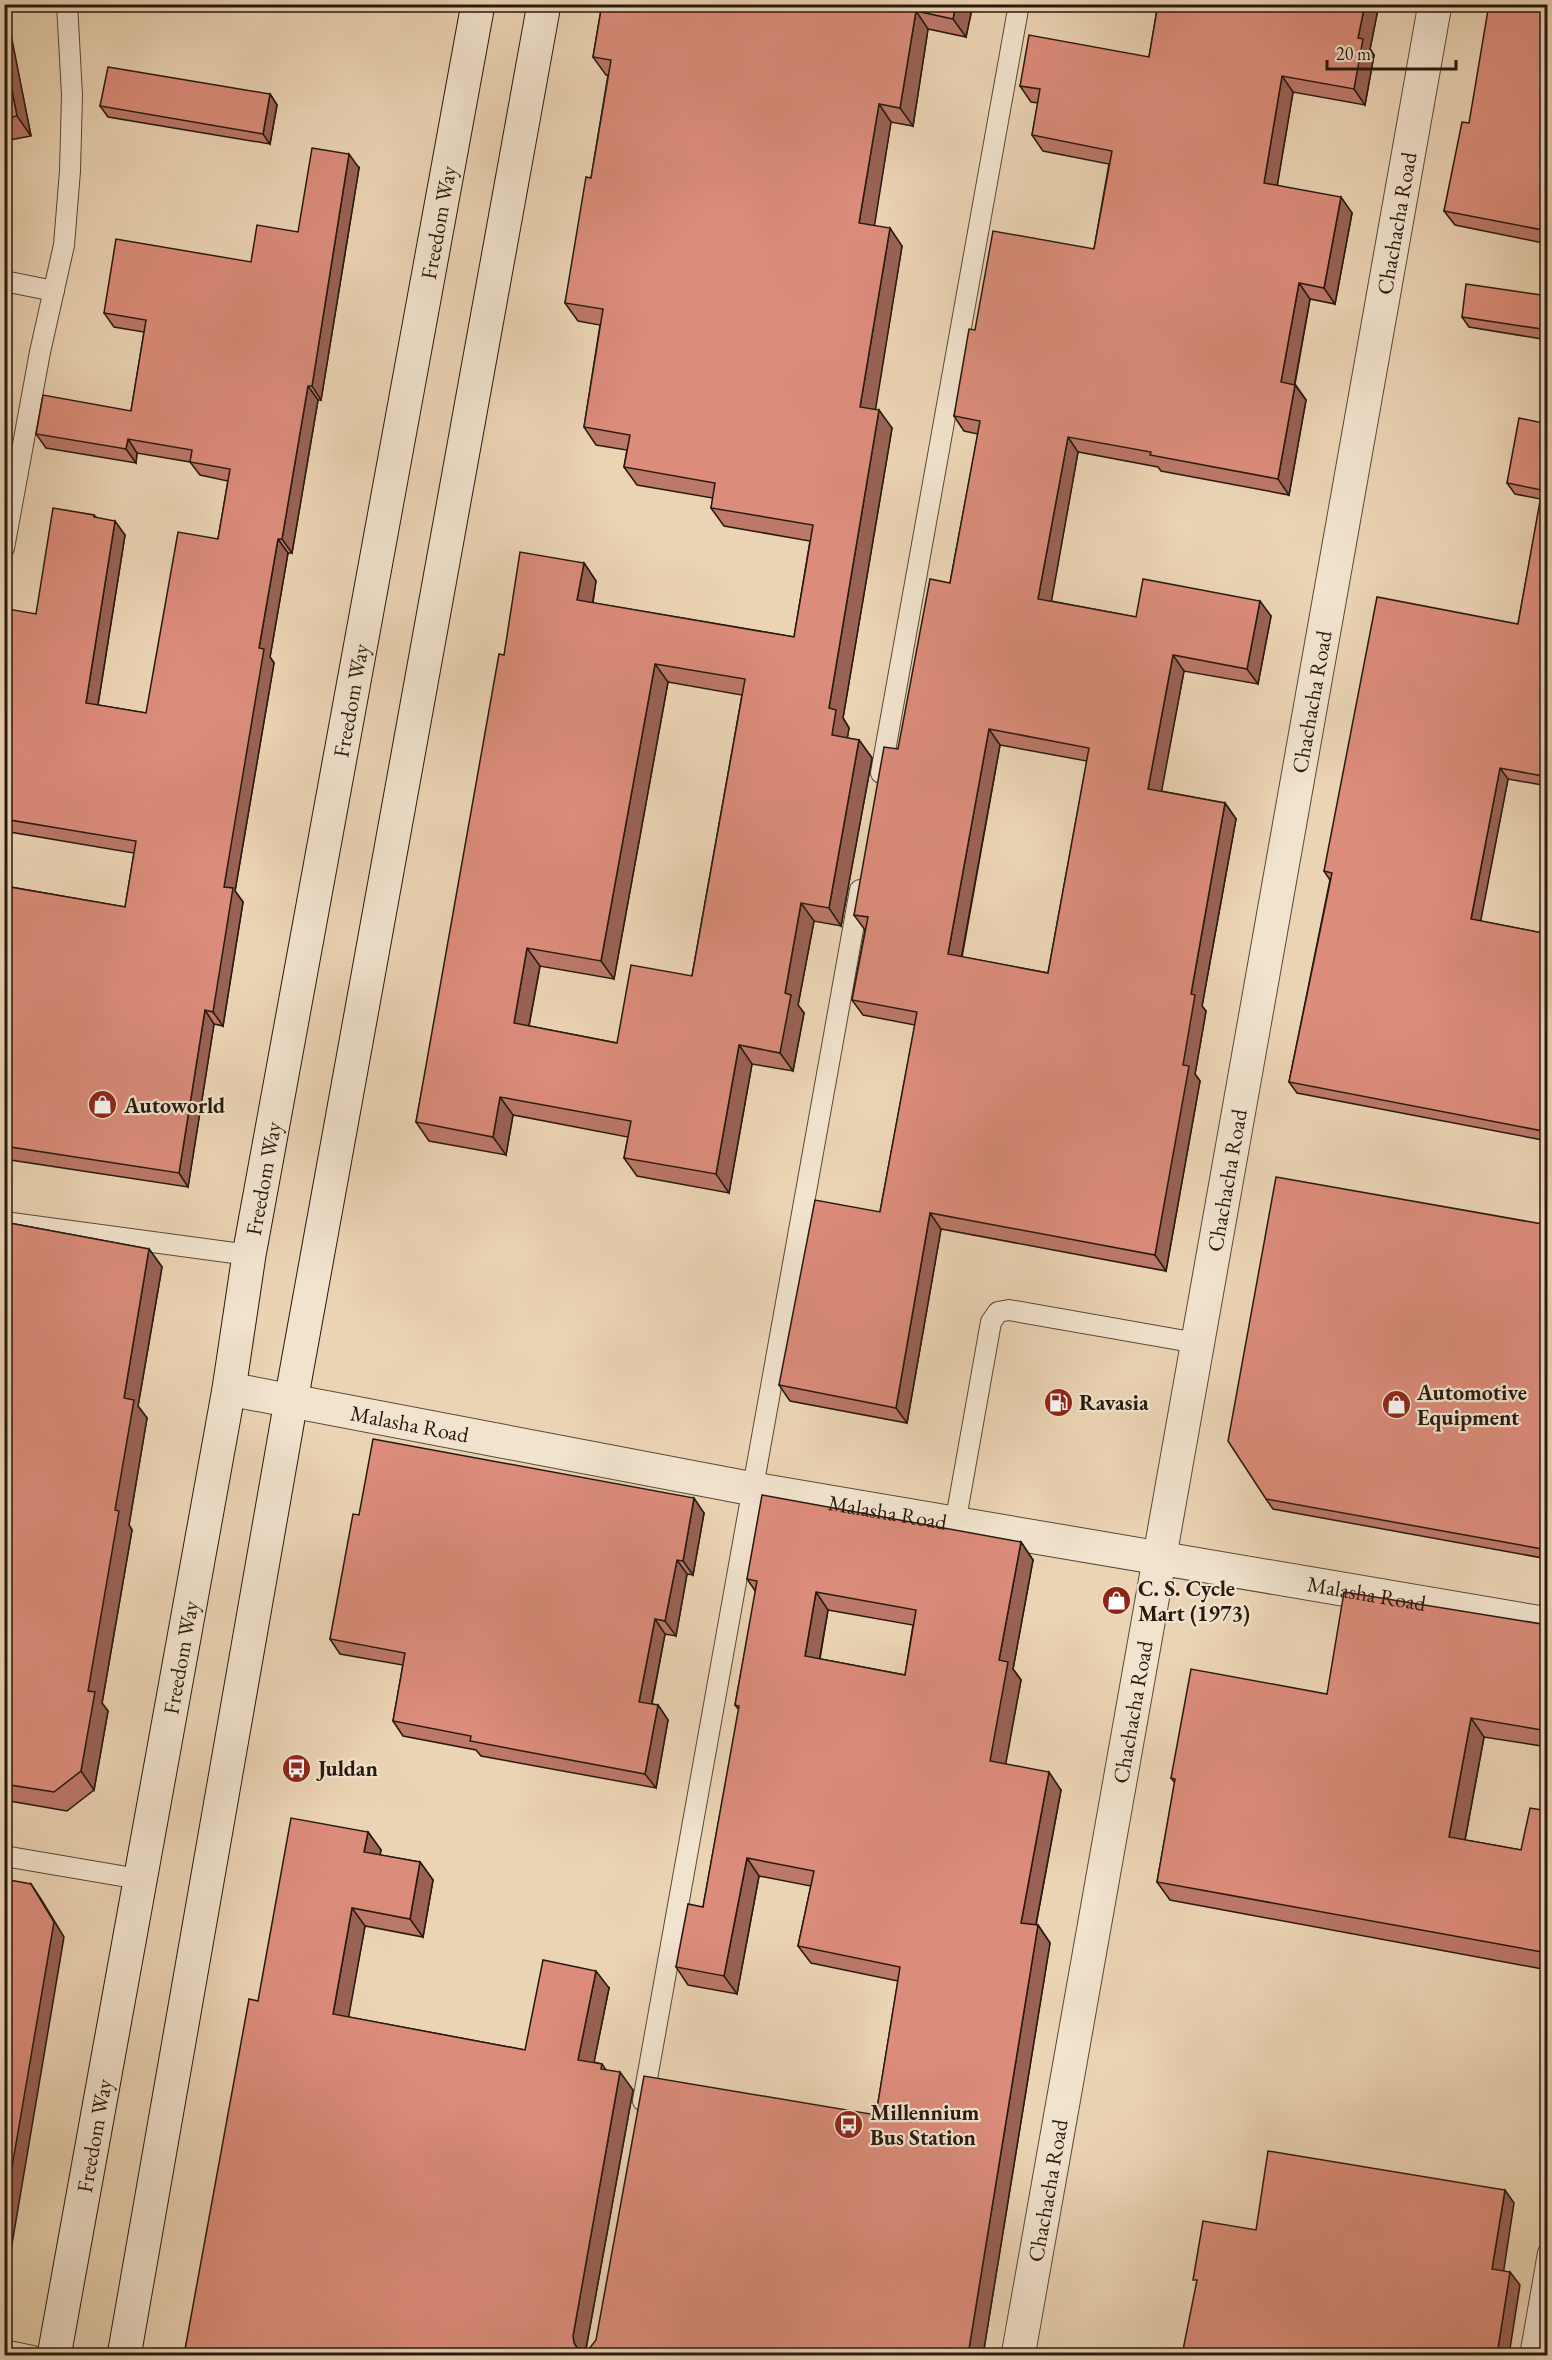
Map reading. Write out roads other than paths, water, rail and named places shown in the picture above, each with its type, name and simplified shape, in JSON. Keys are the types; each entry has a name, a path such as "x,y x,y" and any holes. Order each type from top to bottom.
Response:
{"main road":[{"name":"Freedom Way","path":"54,2355 229,1389 249,1255 478,4"},
{"path":"124,2355 291,1401 544,4"},
{"name":"Chachacha Road","path":"1018,2355 1435,4"},
{"name":"Malasha Road","path":"229,1389 753,1489 1548,1624"}],"lane":[{"path":"4,548 40,352 64,245 70,171 72,96 67,4"},
{"path":"877,794 1019,4"},
{"path":"4,281 54,291"},
{"path":"639,2121 863,876"},
{"path":"4,1222 249,1255"},
{"path":"955,1524 991,1322 998,1312 1009,1310 1197,1343"},
{"path":"4,1856 139,1880"},
{"path":"1530,2355 1548,2253"},
{"path":"4,2350 33,2355"}],"place":[{"name":"Autoworld","path":"103,1105"},
{"name":"Ravasia","path":"1058,1402"},
{"name":"Automotive Equipment","path":"1396,1405"},
{"name":"C. S. Cycle Mart (1973)","path":"1117,1601"},
{"name":"Juldan","path":"297,1768"},
{"name":"Millennium Bus Station","path":"849,2125"}]}
